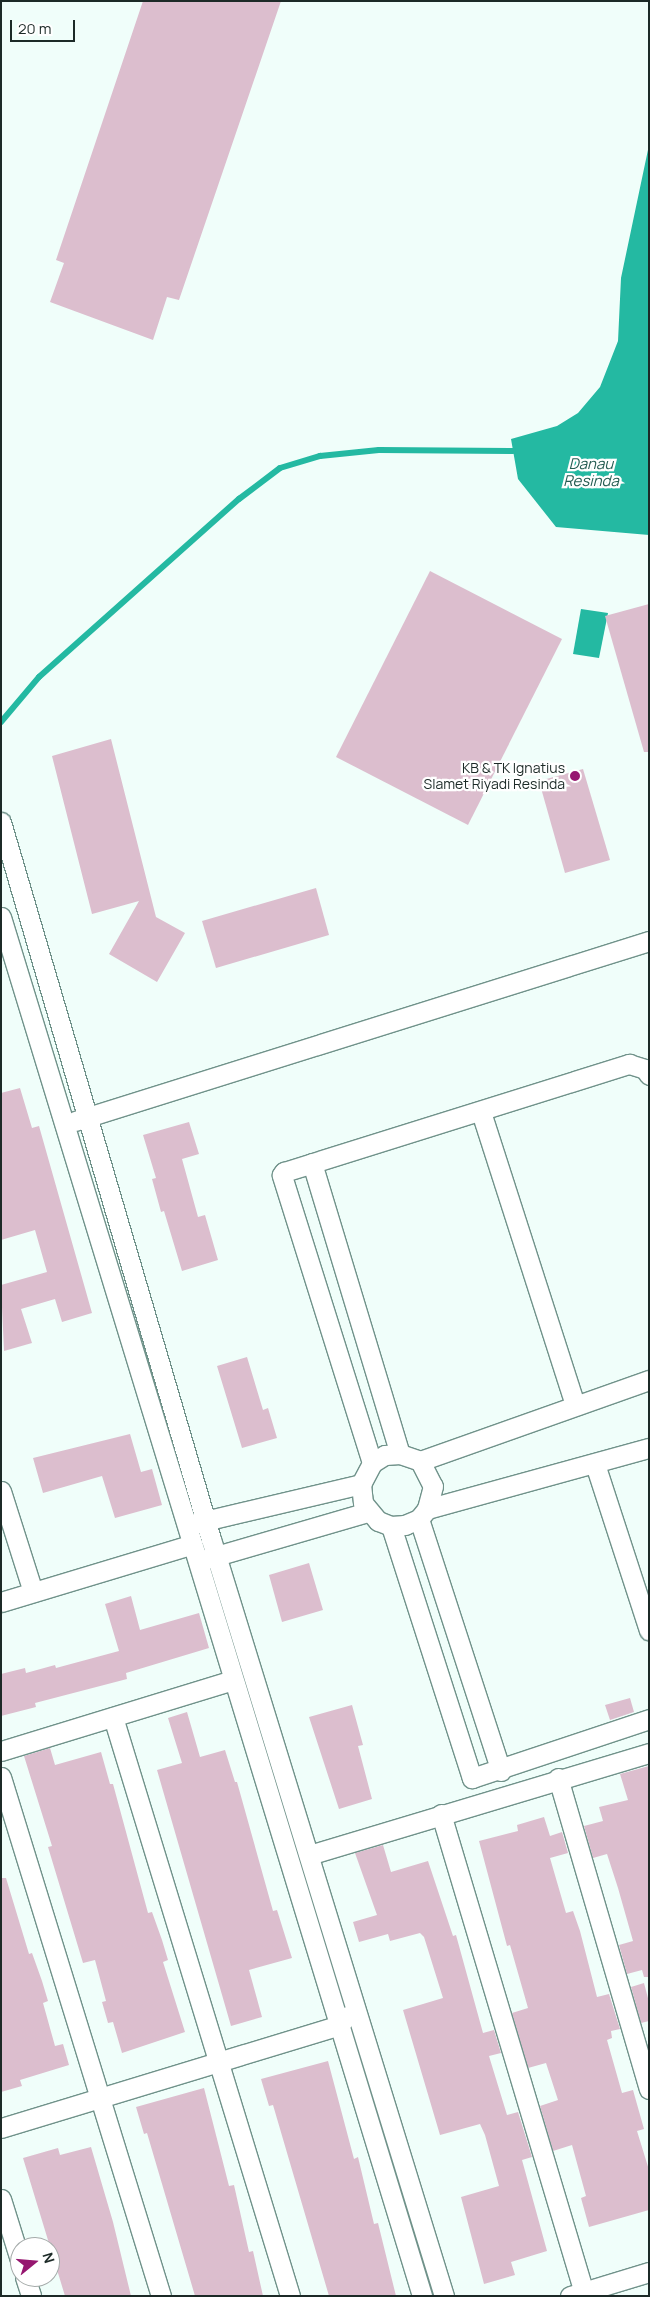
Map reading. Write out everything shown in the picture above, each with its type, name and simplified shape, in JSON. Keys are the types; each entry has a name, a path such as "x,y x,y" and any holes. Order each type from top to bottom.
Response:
{"street":[{"path":"3,830 216,1556 444,2296"},
{"path":"1,917 67,1123 193,1554 422,2296"},
{"path":"67,1123 649,941"},
{"path":"372,1463 282,1175 289,1169 481,1112 629,1064 645,1069 649,1075"},
{"path":"481,1112 575,1405"},
{"path":"312,1163 400,1454"},
{"path":"649,1380 420,1461 400,1454 385,1455 372,1463 361,1484 361,1494 368,1512 378,1521 391,1526 405,1525 423,1514 649,1448"},
{"path":"420,1461 433,1486 423,1514 501,1771"},
{"path":"595,1464 649,1630"},
{"path":"185,1525 361,1484"},
{"path":"1,1491 33,1592"},
{"path":"1,1602 33,1592 193,1554 216,1556 368,1512"},
{"path":"391,1526 471,1776 476,1778 501,1771 649,1719"},
{"path":"1,1752 233,1680"},
{"path":"113,1717 290,2296"},
{"path":"309,1854 649,1752"},
{"path":"1,1777 161,2296"},
{"path":"558,1778 649,2089"},
{"path":"441,1814 580,2294 649,2272"},
{"path":"1,2128 339,2025 356,2006"},
{"path":"1,2199 13,2237"}],"water":[{"name":"Danau Resinda","path":"649,145 649,535 556,527 518,479 511,439 557,426 578,413 600,387 618,341 621,278"},
{"path":"581,609 608,613 599,658 573,654"}],"building":[{"path":"143,1 281,1 179,300 167,297 153,340 50,302 64,263 56,260"},
{"path":"430,571 562,639 468,825 336,757"},
{"path":"649,604 649,752 644,752 605,616"},
{"path":"111,739 156,917 185,933 157,982 109,954 139,901 92,914 52,756"},
{"path":"583,769 610,860 565,873 539,781"},
{"path":"316,888 329,935 216,968 202,921"},
{"path":"20,1088 32,1128 39,1126 92,1313 62,1322 55,1299 21,1309 32,1343 4,1351 1,1285 47,1272 35,1230 1,1240 1,1093"},
{"path":"189,1122 199,1154 182,1159 198,1217 205,1215 218,1260 182,1271 164,1211 161,1212 152,1179 156,1178 143,1135"},
{"path":"247,1357 263,1410 268,1408 277,1438 242,1448 217,1366"},
{"path":"130,1434 141,1472 152,1469 162,1505 115,1518 102,1476 43,1493 33,1458"},
{"path":"309,1563 323,1610 282,1622 269,1575"},
{"path":"131,1596 140,1630 199,1613 209,1648 126,1673 127,1679 35,1703 36,1707 1,1716 1,1674 25,1668 26,1673 55,1665 56,1668 119,1651 105,1604"},
{"path":"630,1698 634,1712 610,1720 605,1705"},
{"path":"352,1705 363,1745 358,1746 372,1799 339,1809 309,1717"},
{"path":"187,1712 200,1757 225,1750 235,1782 237,1782 273,1911 277,1910 292,1958 249,1970 262,2017 231,2026 157,1770 182,1763 168,1718"},
{"path":"50,1748 55,1765 101,1752 110,1784 113,1784 148,1913 152,1912 168,1960 163,1962 185,2032 122,2053 113,2022 108,2023 102,2002 106,2001 95,1960 83,1963 48,1847 52,1846 24,1756"},
{"path":"649,1766 649,1977 644,1977 642,1970 627,1974 619,1945 633,1941 618,1888 607,1854 593,1858 584,1826 603,1821 599,1807 628,1800 620,1774"},
{"path":"544,1817 550,1836 562,1832 568,1853 550,1858 566,1913 573,1911 580,1931 597,1997 609,1994 620,2029 611,2031 612,2038 607,2040 622,2093 633,2090 644,2129 637,2131 649,2170 649,2210 589,2227 581,2198 586,2196 572,2145 553,2151 540,2106 558,2100 546,2063 528,2068 512,2013 528,2008 510,1945 507,1946 479,1841 518,1831 517,1825"},
{"path":"383,1845 391,1872 428,1861 453,1936 456,1935 483,2033 494,2030 501,2053 489,2056 507,2115 518,2112 532,2157 522,2160 547,2251 511,2262 515,2275 484,2284 461,2197 499,2186 485,2135 480,2124 440,2135 403,2010 443,1998 424,1937 420,1933 390,1941 388,1934 359,1942 353,1922 377,1915 355,1853"},
{"path":"1,1878 6,1878 29,1954 32,1953 42,1981 48,2001 43,2003 55,2046 63,2044 69,2065 20,2080 22,2086 1,2092"},
{"path":"644,1983 649,2002 649,2021 641,2023 631,1987"},
{"path":"328,2061 354,2159 358,2157 374,2224 378,2223 396,2296 329,2296 273,2105 269,2106 261,2079"},
{"path":"204,2088 229,2186 234,2185 249,2252 253,2251 263,2296 195,2296 147,2133 144,2134 136,2107"},
{"path":"91,2147 113,2222 131,2296 65,2296 60,2280 60,2237 47,2237 23,2158 58,2148 60,2155"}],"waterway":[{"path":"1,722 39,677 239,499 280,468 320,456 379,450 513,451"}],"place":[{"name":"KB & TK Ignatius Slamet Riyadi Resinda","path":"575,776"}]}
